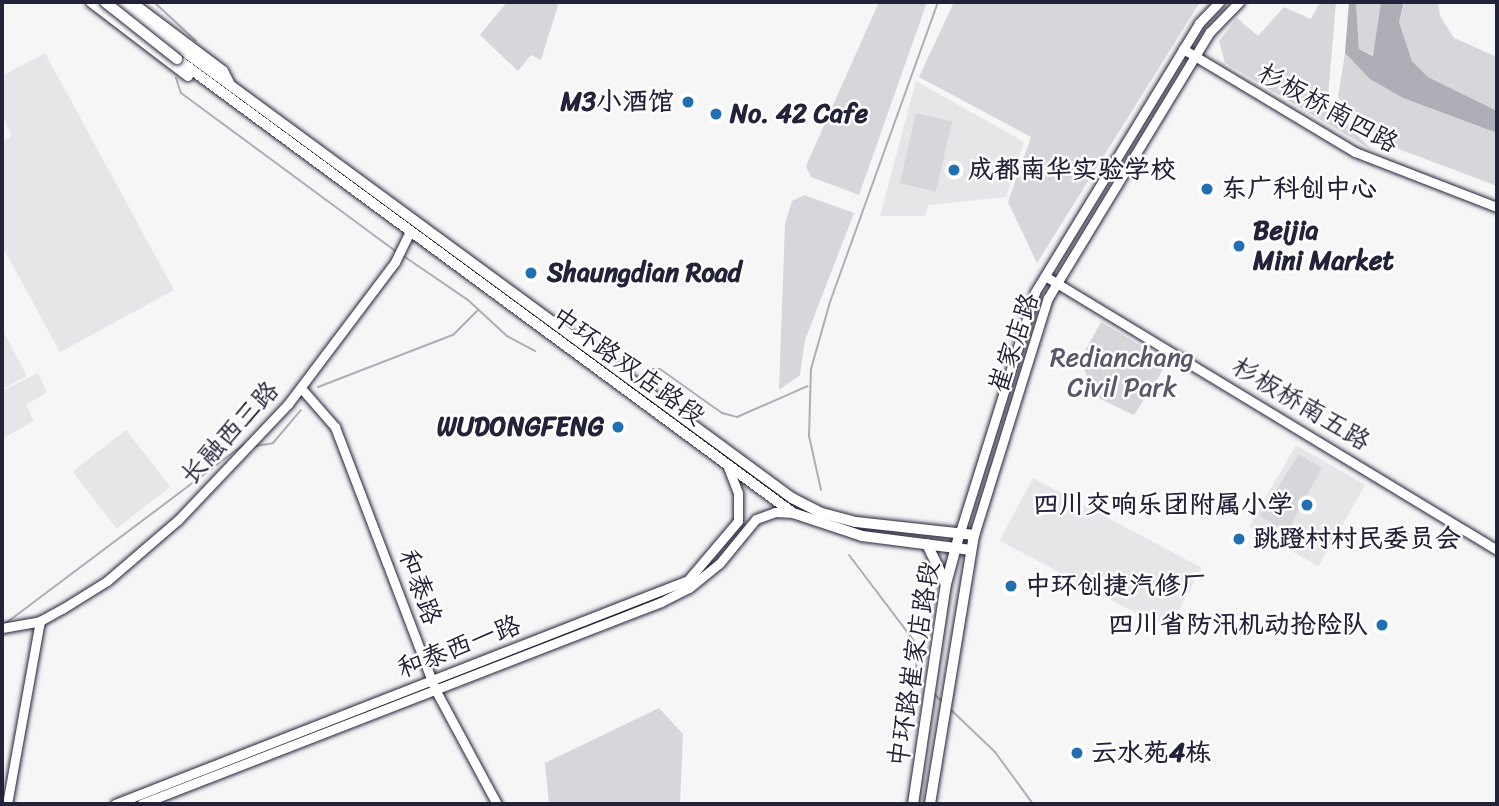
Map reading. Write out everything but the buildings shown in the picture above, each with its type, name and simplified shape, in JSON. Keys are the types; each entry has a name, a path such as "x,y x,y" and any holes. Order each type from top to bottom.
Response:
{"main road":[{"path":"91,2 188,76 222,96"},
{"path":"105,2 179,55 231,85"},
{"path":"117,2 222,96"},
{"path":"131,2 223,71 231,85"},
{"name":"中环路双店路段","path":"231,85 792,498 822,513 856,522 960,532 974,536"},
{"name":"中环路双店路段","path":"222,96 793,513 862,536 971,550"},
{"name":"中环路崔家店路段","path":"913,804 946,584 960,532"},
{"name":"中环路崔家店路段","path":"930,804 974,536"},
{"path":"927,544 946,584"}],"street":[{"name":"崔家店路","path":"960,532 1035,292 1199,23 1219,2"},
{"name":"崔家店路","path":"974,536 1048,298 1210,32 1239,2"},
{"name":"杉板桥南四路","path":"1183,49 1355,152 1497,207"},
{"name":"长融西三路","path":"6,628 40,621 107,581 142,552 301,388 395,262 405,247 409,233"},
{"name":"杉板桥南五路","path":"1045,276 1497,550"},
{"name":"和泰路","path":"301,388 335,427 433,685 497,804"},
{"name":"和泰西一路","path":"433,685 688,580 738,522 736,485 725,462"},
{"name":"和泰西一路","path":"115,804 689,589 719,564 756,519 775,512 793,513"},
{"path":"7,804 40,621"},
{"path":"141,804 433,685"}],"shaded area":[{"path":"1349,2 1356,2 1359,49 1373,56 1381,2 1404,2 1399,22 1412,61 1428,77 1497,111 1497,133 1403,98 1370,79 1345,53"},
{"path":"45,53 174,290 60,352 2,246 2,142 12,136 2,116 2,76"},
{"name":"成都南华实验学校","path":"916,81 1024,142 1006,197 928,205 925,216 880,216"},
{"path":"2,329 27,376 2,389"},
{"path":"38,373 47,392 26,405 34,421 2,439 2,391"},
{"path":"126,430 170,487 117,529 72,472"},
{"name":"四川交响乐团附属小学","path":"1296,445 1365,485 1318,566 1249,526"},
{"path":"1033,478 1202,568 1168,630 1000,541"}],"green space":[{"path":"507,2 559,2 541,60 531,55 518,71 480,35"},
{"path":"879,2 927,2 859,195 811,177 806,166"},
{"path":"954,2 1200,2 1037,263 1008,202 1031,137 919,77"},
{"path":"1320,2 1336,2 1328,96 1337,114 1372,150 1225,63 1219,41 1237,18 1258,36 1284,7 1311,19"},
{"path":"1356,2 1381,2 1376,56 1359,49"},
{"path":"1405,2 1438,2 1440,16 1454,38 1497,57 1497,111 1428,77 1412,61 1399,22"},
{"path":"1345,53 1371,79 1403,98 1497,133 1497,186 1383,143 1338,97"},
{"path":"916,113 952,121 936,191 900,183"},
{"path":"804,195 854,213 805,340 800,375 779,390 785,224 792,201"},
{"name":"Redianchang Civil Park","path":"1101,322 1168,362 1134,415 1096,397 1080,360"},
{"path":"1299,454 1322,468 1287,532 1260,516"},
{"path":"659,708 683,734 680,804 549,804 545,763"}],"waterway":[{"path":"154,2 196,41"},
{"path":"821,490 809,436 811,369 830,302 938,2"},
{"path":"176,78 181,93 397,252"},
{"path":"402,255 468,300 507,336 535,351"},
{"path":"318,387 453,335 478,310"},
{"path":"653,369 660,369 722,413 737,417 808,386"},
{"path":"255,446 273,443 301,410"},
{"path":"6,623 244,444"},
{"path":"849,555 917,645 916,678 927,688"},
{"path":"2,641 4,632"},
{"path":"934,694 943,702"},
{"path":"949,708 995,752 1033,804"}],"place":[{"name":"M3小酒馆","path":"688,102"},
{"name":"No. 42 Cafe","path":"716,114"},
{"name":"成都南华实验学校","path":"954,170"},
{"name":"东广科创中心","path":"1207,189"},
{"name":"Beijia Mini Market","path":"1239,246"},
{"name":"Shaungdian Road","path":"531,273"},
{"name":"WUDONGFENG","path":"618,427"},
{"name":"四川交响乐团附属小学","path":"1307,505"},
{"name":"跳蹬村村民委员会","path":"1239,539"},
{"name":"中环创捷汽修厂","path":"1011,586"},
{"name":"四川省防汛机动抢险队","path":"1382,625"},
{"name":"云水苑4栋","path":"1077,753"}]}
